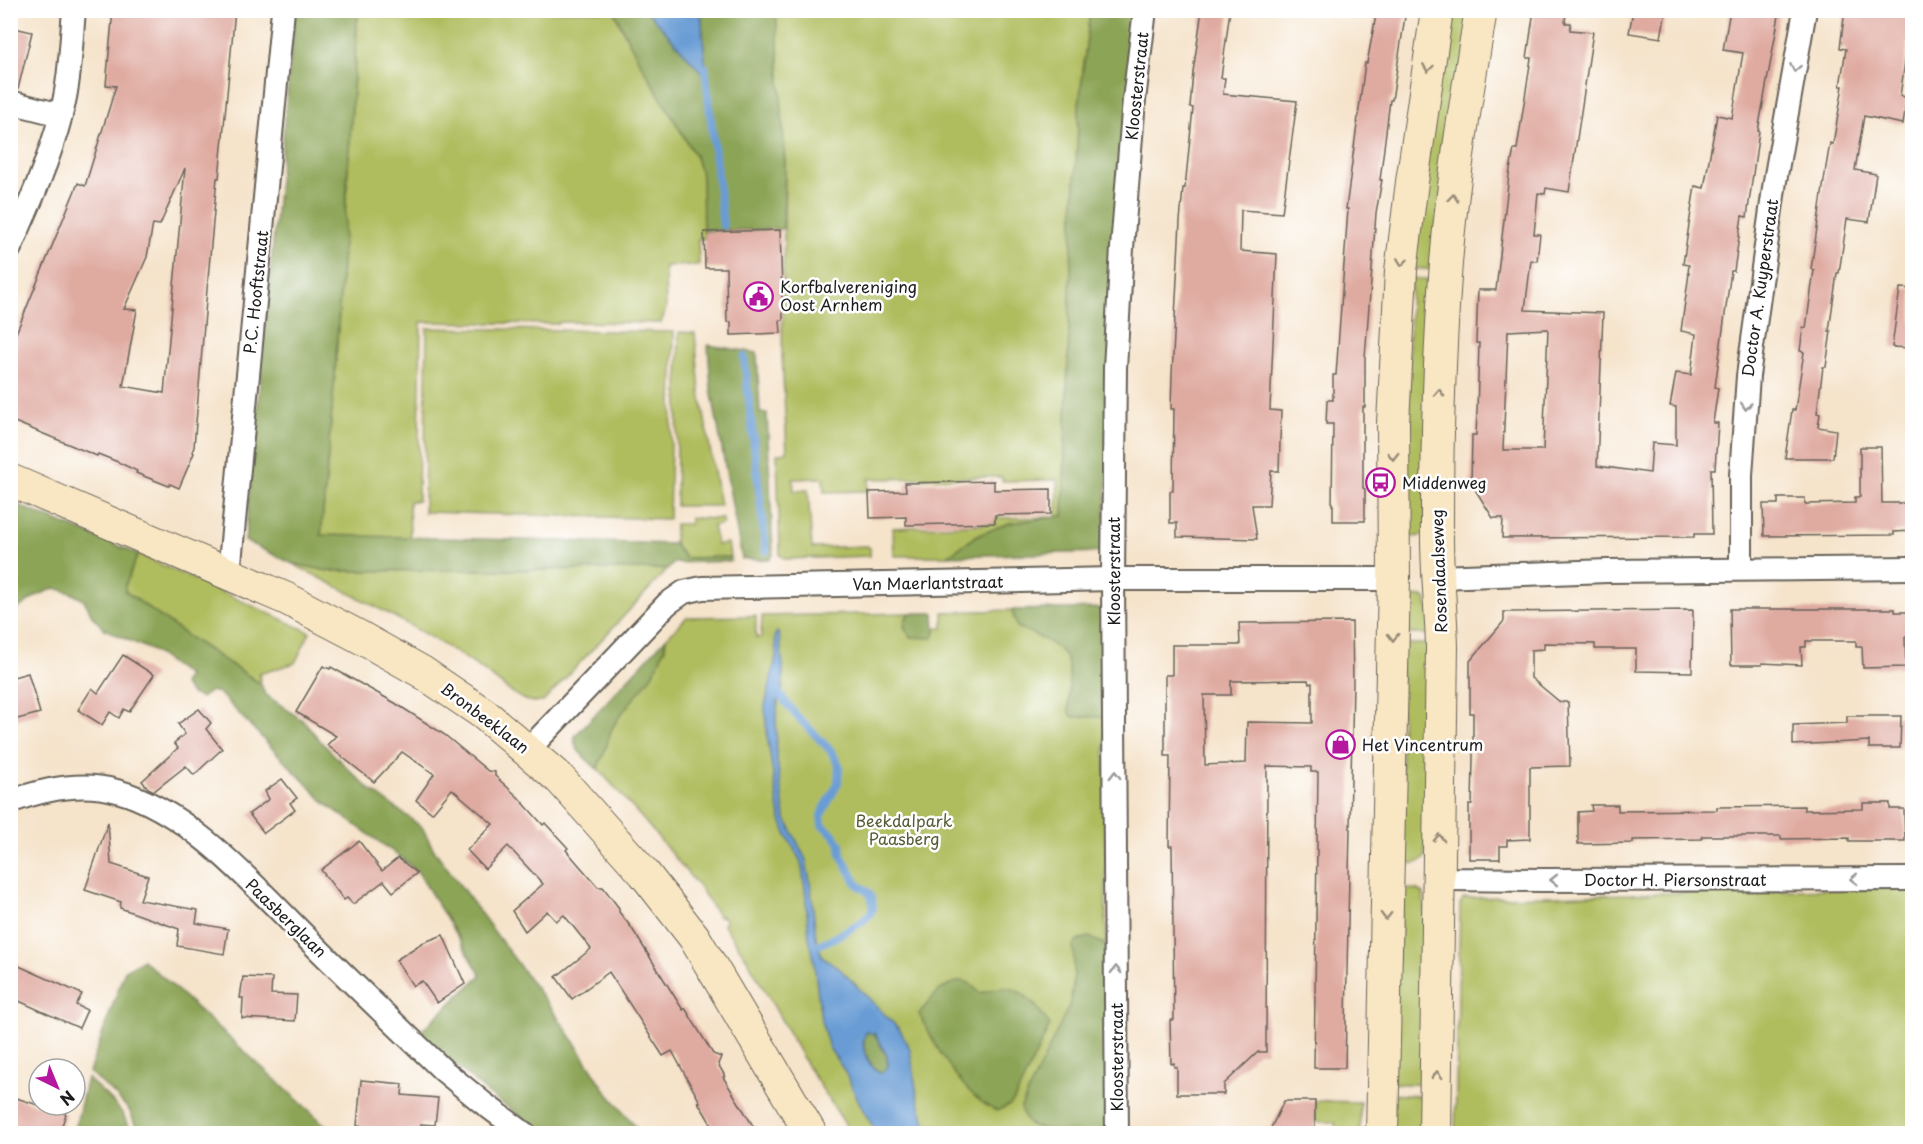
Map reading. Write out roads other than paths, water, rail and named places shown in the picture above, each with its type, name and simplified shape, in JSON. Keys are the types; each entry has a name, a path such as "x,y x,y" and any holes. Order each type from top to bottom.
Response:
{"street":[{"path":"10,248 30,202 61,116 67,84 74,10"},
{"name":"P.C. Hooftstraat","path":"229,573 283,10"},
{"name":"Kloosterstraat","path":"1117,1134 1113,579 1115,368 1119,284 1134,100 1145,10"},
{"path":"1382,1134 1394,579 1393,423 1401,271 1437,10"},
{"name":"Rosendaalseweg","path":"1436,1134 1442,646 1437,577 1438,438 1445,275 1466,102 1481,10"},
{"name":"Doctor A. Kuyperstraat","path":"1741,569 1741,475 1748,376 1775,181 1805,10"},
{"path":"10,102 61,116"},
{"name":"Bronbeeklaan","path":"10,480 287,599 422,672 484,714 560,779 644,873 694,937 811,1134"},
{"path":"1394,579 1608,571 1912,568"},
{"name":"Van Maerlantstraat","path":"528,750 667,604 684,592 702,588 1113,579 1394,579"},
{"name":"Paasberglaan","path":"10,802 37,792 93,787 118,791 166,814 220,854 444,1071 525,1134"},
{"path":"1388,875 1439,877"},
{"name":"Doctor H. Piersonstraat","path":"1439,877 1543,880 1912,879"}],"water":[{"path":"647,11 701,11 706,77"},
{"path":"777,632 779,634 783,666 783,687 778,701 776,719 777,760 785,817 806,860 816,938 822,956 840,969 900,1030 910,1049 917,1095 928,1133 877,1133 844,1070 829,1048 821,1020 801,862 780,817 767,736 765,706 776,657 775,635","holes":["866,1032 875,1034 887,1056 888,1067 881,1073 868,1061 863,1044"]}],"waterway":[{"path":"705,67 723,226"},
{"path":"744,357 766,551"},
{"path":"777,691 795,714 830,750 839,765 838,783 821,815 822,825 840,844 841,855 857,884 868,892 872,899 873,908 862,922 815,946"}],"place":[{"name":"Korfbalvereniging Oost Arnhem","path":"759,296"},
{"name":"Middenweg","path":"1381,483"},
{"name":"Het Vincentrum","path":"1341,745"}],"park label":[{"name":"Beekdalpark Paasberg","path":"904,830"}]}
